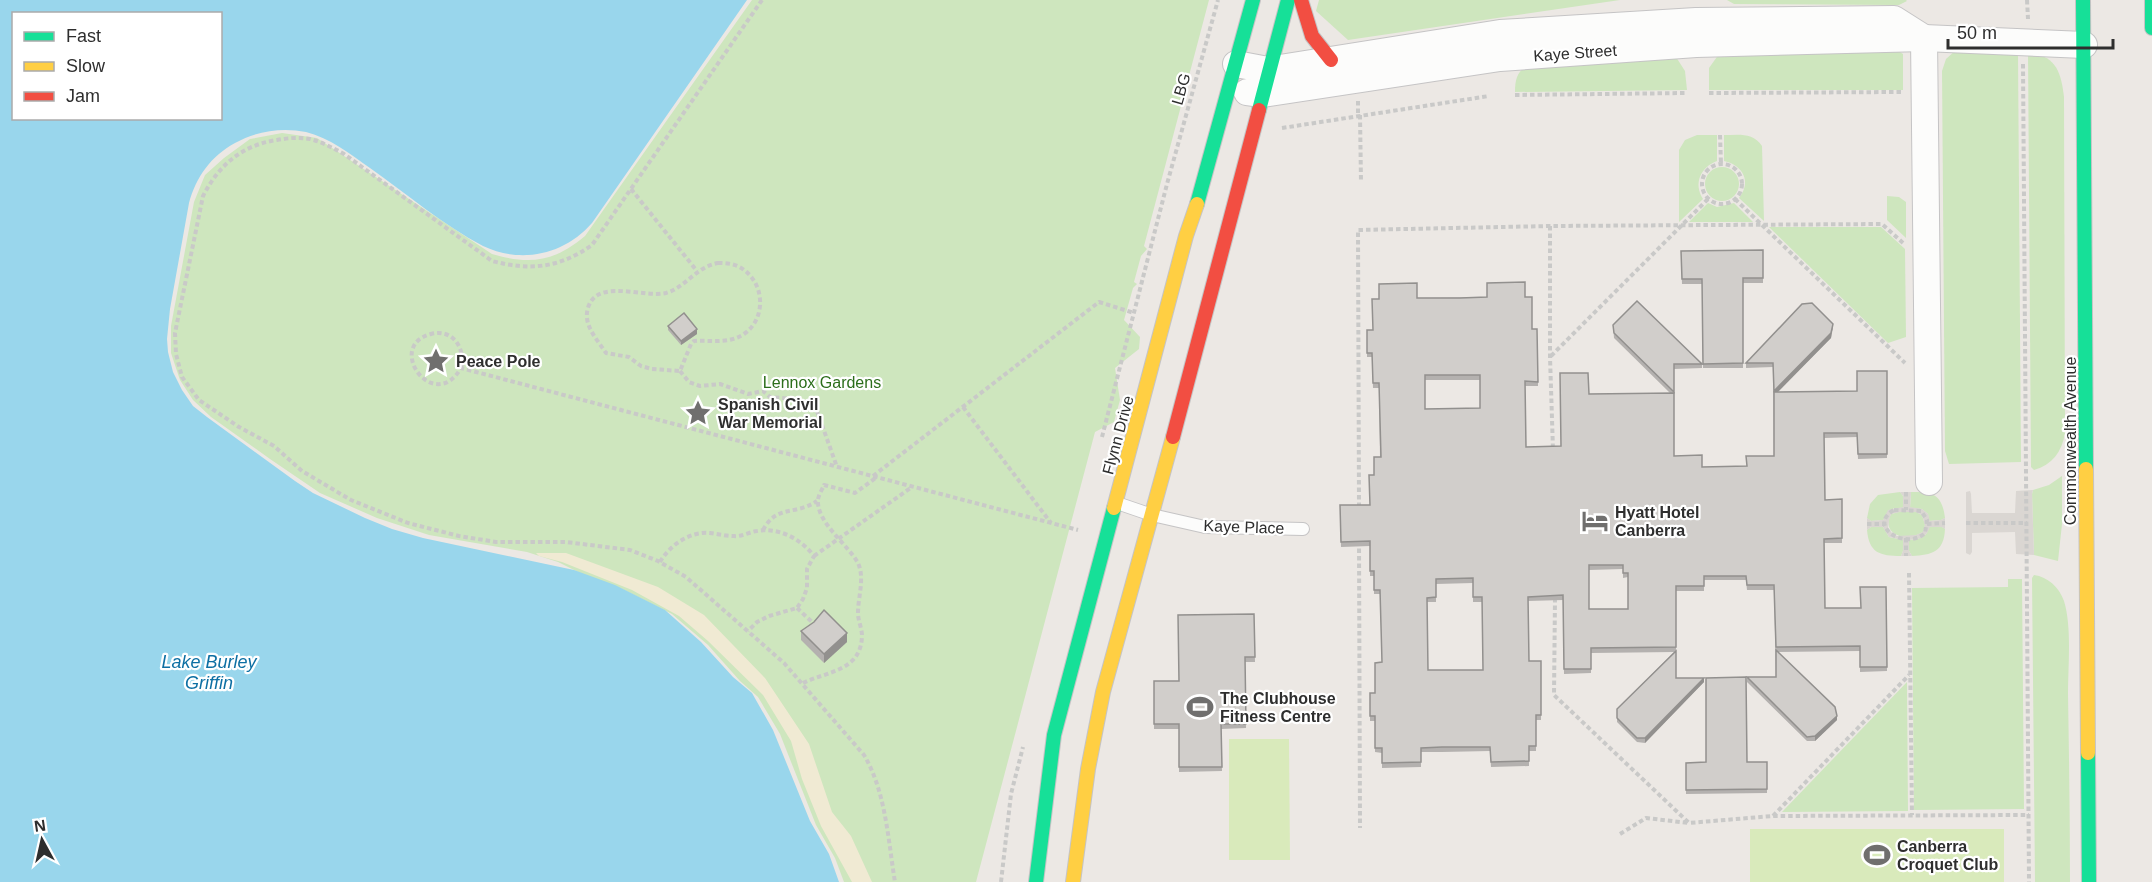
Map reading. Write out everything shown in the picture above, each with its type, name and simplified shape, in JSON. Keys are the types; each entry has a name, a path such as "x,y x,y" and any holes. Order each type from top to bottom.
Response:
{"main road":[{"name":"Flynn Drive","path":"1073,882 1088,769 1103,692 1152,515 1217,198 1229,88 1253,0"},
{"name":"Flynn Drive","path":"1036,882 1054,735 1186,236 1217,198 1265,82 1288,0"},
{"path":"1301,0 1312,36 1331,60"},
{"name":"Commonwealth Avenue","path":"2083,0 2089,882"},
{"path":"2152,0 2152,28"}],"street":[{"name":"Kaye Street","path":"1265,82 1331,60 1500,33 1696,21 1894,19 1924,38"},
{"name":"Kaye Street","path":"1229,88 1265,82 1500,58 1696,44 1924,38 2084,45"},
{"path":"1917,487 1924,38"},
{"name":"Kaye Street","path":"1236,64 1265,82"}],"lane":[{"name":"Kaye Place","path":"1117,503 1152,515 1205,527 1303,529"}],"path":[{"path":"762,0 592,245 578,255 555,264 532,267 513,266 492,261 344,154 325,144 308,139 288,138 265,141 245,149 228,161 213,178 203,196 175,333 176,354 182,377 200,399 239,427 274,446 302,471 351,500 408,523 459,536 496,542 599,544 630,550 660,562 686,577 784,663 864,755 871,767 879,791 895,882"},
{"name":"LBG","path":"1167,184 1218,0"},
{"path":"2023,60 2029,882"},
{"path":"1709,93 1909,92"},
{"path":"1515,95 1687,93"},
{"path":"1280,129 1489,96"},
{"path":"1360,115 1361,182"},
{"path":"1720,135 1721,164"},
{"path":"1721,164 1732,167 1740,177 1742,189 1735,199 1725,204 1708,199 1702,187 1702,181 1709,169 1721,164"},
{"path":"631,189 697,271"},
{"path":"1550,357 1708,199"},
{"path":"1735,199 1911,369"},
{"path":"1359,517 1358,230 1550,226 1882,224 1910,249"},
{"path":"1550,226 1553,457"},
{"path":"718,263 732,264 745,270 757,286 761,303 755,323 745,334 723,341 694,341 680,370 652,369 641,366 629,357 606,354 586,319 591,301 598,295 613,291 658,294 666,292 680,286 697,271 718,263"},
{"path":"764,530 769,519 775,514 804,508 817,501 824,486 855,493 1099,302 1134,313"},
{"path":"440,333 449,336 460,346 463,361 461,368 457,375 447,382 428,382 418,375 413,367 414,348 421,339 428,335 440,333"},
{"path":"461,368 1078,530"},
{"path":"680,370 694,385 720,384 748,394 763,391 770,398 794,399 817,411 837,467"},
{"path":"963,407 1051,523"},
{"path":"748,631 769,616 797,608 807,588 807,569 814,556 913,487"},
{"path":"1906,510 1917,487"},
{"path":"803,683 847,667 856,657 861,645 862,633 858,618 858,598 862,581 858,564 821,514 817,501"},
{"path":"1894,510 1906,510 1921,511 1925,516 1926,531 1918,538 1898,538 1888,533 1885,524 1889,513 1894,510"},
{"path":"1965,523 2027,523"},
{"path":"1867,524 1885,524"},
{"path":"1927,524 1945,524"},
{"path":"660,562 667,551 682,540 708,532 736,537 764,530 780,532 806,546 814,556"},
{"path":"1906,538 1906,556"},
{"path":"1359,541 1360,828"},
{"path":"1908,573 1912,815"},
{"path":"1555,592 1554,695 1689,823"},
{"path":"797,608 812,622"},
{"path":"1773,816 1910,675"},
{"path":"1620,834 1646,818 1689,823 1773,816 2029,815"}],"green space":[{"name":"Lennox Gardens","path":"752,0 1209,0 1144,246 1147,249 1141,256 1134,282 1137,284 1133,288 1124,320 1140,337 1139,349 1115,368 1120,400 1114,422 1095,432 976,882 844,882 835,858 816,825 780,734 758,697 740,681 708,645 672,614 622,589 558,562 527,552 429,535 377,518 320,493 211,417 193,400 180,380 171,353 171,326 194,202 205,175 250,139 282,133 317,138 492,254 530,260 552,256 574,245 585,236"},
{"path":"1319,0 1620,0 1348,40 1316,11"},
{"path":"1727,0 1907,1 1899,5 1734,4"},
{"path":"1956,50 2018,53 2021,462 1949,464 1945,451 1942,71 1946,59"},
{"path":"1898,51 1903,54 1903,90 1709,90 1709,68 1719,54"},
{"path":"2028,53 2037,54 2051,61 2059,73 2064,97 2065,433 2055,457 2046,465 2034,470 2031,467"},
{"path":"1676,57 1685,71 1687,90 1515,92 1517,76 1528,65"},
{"path":"1697,135 1717,135 1717,161 1707,167 1700,176 1699,187 1703,199 1679,222 1679,150 1685,140"},
{"path":"1724,135 1750,136 1762,146 1764,221 1739,198 1745,186 1744,175 1736,166 1724,161"},
{"path":"1722,167 1734,172 1739,184 1734,196 1722,201 1710,196 1705,184 1710,172"},
{"path":"1887,196 1899,197 1906,202 1906,238 1887,220"},
{"path":"1708,203 1717,207 1734,203 1753,222 1689,222"},
{"path":"1769,227 1881,227 1905,249 1906,337 1888,343"},
{"path":"2062,476 2062,524 2058,561 2034,555 2032,494 2033,490 2049,485"},
{"path":"1900,492 1903,496 1903,508 1894,508 1883,520 1871,521 1867,518 1870,504 1878,495"},
{"path":"1911,492 1931,494 1939,499 1945,518 1929,521 1928,514 1922,509 1910,508"},
{"path":"1916,512 1922,515 1925,525 1923,532 1903,536 1892,532 1889,528 1891,514"},
{"path":"1871,527 1883,527 1889,537 1903,540 1901,556 1877,552 1868,538 1867,530"},
{"path":"1929,527 1945,529 1942,543 1936,551 1912,556 1909,551 1909,540 1924,536"},
{"path":"2034,575 2048,580 2059,591 2064,601 2068,622 2070,882 2035,882 2032,578"},
{"path":"2008,579 2022,579 2024,809 1914,810 1912,588 2008,587"},
{"path":"1907,682 1908,811 1782,812"},
{"path":"1229,739 1289,739 1290,860 1229,860"},
{"name":"Canberra Croquet Club","path":"1750,829 2004,829 2004,882 1750,882"}],"sand":[{"path":"536,553 566,553 658,587 704,615 765,678 809,744 832,812 851,836 872,882 852,882 821,826 802,779 791,741 763,695 708,641 679,616 632,590"}],"shaded area":[{"path":"2033,490 2034,555 2016,554 2015,532 1972,533 1972,552 1970,555 1966,553 1966,492 1970,491 1971,494 1972,513 2015,513 2016,491"},
{"path":"1900,492 1911,492 1910,507 1922,509 1928,514 1930,521 1945,518 1945,529 1930,527 1922,538 1909,540 1909,551 1912,556 1901,556 1903,540 1889,537 1883,527 1871,527 1867,530 1867,518 1871,521 1883,520 1888,510 1903,507 1903,496","holes":["1916,512 1922,515 1925,525 1923,532 1916,535 1897,536 1888,528 1891,514"]}],"water":[{"name":"Lake Burley Griffin","path":"0,0 747,0 592,223 568,243 541,253 512,255 483,246 439,219 332,142 306,132 270,131 252,136 226,148 200,176 189,203 170,309 168,352 173,372 193,406 313,493 392,529 423,538 574,570 615,585 665,610 752,693 773,730 810,821 829,854 839,882 0,882"}],"building":[{"path":"1763,250 1763,278 1743,278 1743,363 1703,364 1702,279 1682,279 1681,251"},
{"name":"Hyatt Hotel Canberra","path":"1525,282 1525,297 1532,297 1532,329 1537,329 1538,382 1525,381 1526,447 1561,446 1560,373 1588,373 1589,394 1674,393 1674,456 1702,455 1702,467 1747,466 1746,456 1774,456 1774,392 1857,391 1857,371 1887,371 1887,454 1858,454 1857,433 1824,433 1825,500 1842,499 1842,538 1824,539 1825,608 1861,608 1860,587 1886,587 1887,667 1860,667 1860,646 1776,647 1774,585 1747,585 1746,576 1704,576 1704,586 1676,586 1676,647 1591,648 1591,669 1564,669 1563,595 1528,597 1529,661 1541,661 1541,715 1536,715 1536,746 1529,746 1529,761 1491,762 1490,747 1442,747 1421,748 1421,762 1382,763 1382,748 1375,748 1375,716 1370,716 1370,693 1375,693 1375,663 1382,662 1380,590 1374,590 1374,571 1370,571 1370,541 1341,542 1340,505 1370,505 1369,475 1374,475 1374,457 1381,457 1379,383 1373,383 1372,353 1367,353 1367,330 1373,330 1372,299 1379,299 1379,284 1417,283 1417,298 1460,298 1487,297 1487,283","holes":["1425,375 1480,375 1480,408 1425,409","1589,565 1623,565 1623,573 1628,573 1628,609 1589,609","1473,578 1473,597 1482,597 1483,670 1428,670 1427,598 1436,597 1436,579"]},
{"path":"1637,301 1702,364 1674,364 1674,392 1614,333 1613,325"},
{"path":"1812,303 1833,324 1831,333 1774,391 1773,363 1746,363 1802,304"},
{"path":"684,313 697,329 681,341 668,326"},
{"path":"824,610 847,633 824,654 801,631 814,622"},
{"name":"The Clubhouse Fitness Centre","path":"1254,614 1255,657 1245,657 1246,724 1221,724 1222,767 1179,767 1179,724 1154,724 1154,681 1179,681 1178,615"},
{"path":"1776,650 1835,707 1837,716 1815,736 1807,737 1747,677 1776,677"},
{"path":"1676,651 1676,678 1704,678 1645,738 1637,738 1617,718 1617,709"},
{"path":"1746,677 1747,762 1767,762 1767,789 1686,790 1686,763 1706,762 1706,678"}],"traffic: fast":[{"path":"1197,204 1253,0"},
{"path":"1259,110 1288,0"},
{"path":"2083,0 2086,469"},
{"path":"2152,0 2152,28"},
{"path":"1036,882 1054,735 1114,508"},
{"path":"2088,753 2089,882"}],"traffic: slow":[{"path":"1114,508 1186,236 1197,204"},
{"path":"1073,882 1088,769 1103,692 1173,437"},
{"path":"2086,469 2088,753"}],"traffic: jam":[{"path":"1301,0 1312,36 1331,60"},
{"path":"1173,437 1259,110"}],"place":[{"name":"Peace Pole","path":"436,361"},
{"name":"Spanish Civil War Memorial","path":"698,413"},
{"name":"Hyatt Hotel Canberra","path":"1595,521"},
{"name":"The Clubhouse Fitness Centre","path":"1200,707"},
{"name":"Canberra Croquet Club","path":"1877,855"}]}
